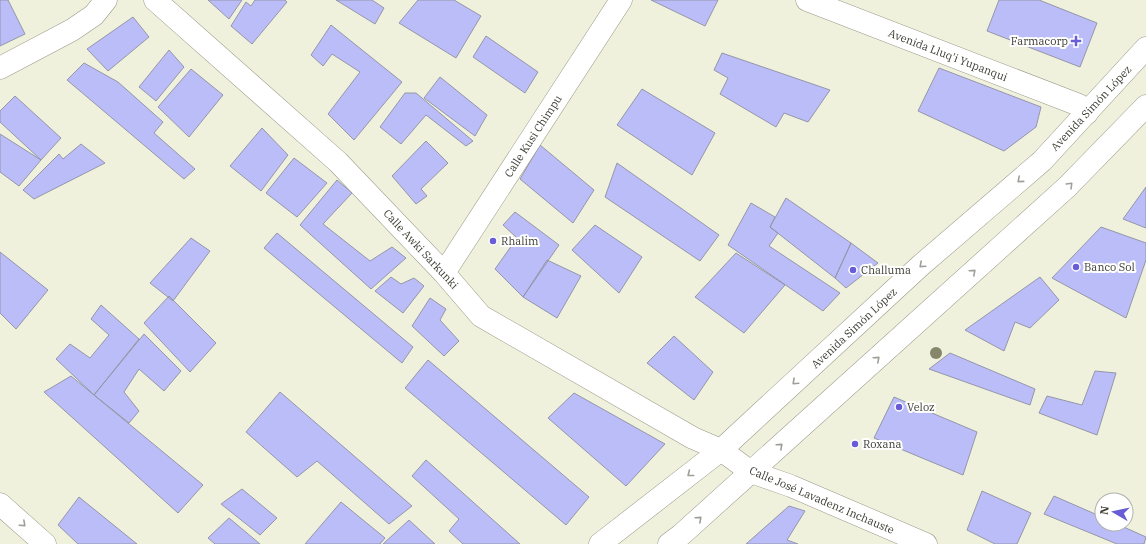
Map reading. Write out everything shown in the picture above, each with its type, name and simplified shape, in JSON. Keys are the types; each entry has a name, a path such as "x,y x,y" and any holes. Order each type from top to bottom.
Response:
{"street":[{"path":"0,68 72,30 94,15 106,0"},
{"name":"Calle Awki Sarkunki","path":"155,0 338,162 444,272 481,316 693,438 721,450"},
{"name":"Calle Kusi Chimpu","path":"444,272 621,0"},
{"name":"Avenida Lluq'i Yupanqui","path":"807,0 1079,105 1087,113"},
{"name":"Avenida Simón López","path":"600,544 721,450 920,266 1042,161 1146,48"},
{"path":"669,544 1067,187 1146,106"},
{"name":"Calle José Lavadenz Inchauste","path":"721,450 751,472 791,486 926,544"},
{"path":"0,504 45,544"}],"building":[{"path":"0,0 8,0 25,34 0,46"},
{"path":"208,0 242,0 229,19"},
{"path":"255,0 285,0 287,2 252,44 231,26 246,2 251,6"},
{"path":"336,0 372,0 384,8 375,24"},
{"path":"418,0 454,0 481,16 456,58 399,23"},
{"path":"651,0 718,0 705,26"},
{"path":"999,0 1039,0 1097,23 1080,67 987,31"},
{"path":"133,17 149,37 108,71 87,49"},
{"path":"331,25 402,82 354,140 328,114 360,72 332,54 323,66 311,55"},
{"path":"486,36 538,72 525,93 473,57"},
{"path":"169,50 184,67 156,101 139,87"},
{"path":"722,53 830,90 808,122 784,113 776,127 720,94 728,78 714,70"},
{"path":"84,63 118,82 163,122 154,133 195,169 184,179 67,80"},
{"path":"939,68 1041,107 1036,127 1004,151 918,111"},
{"path":"191,69 223,95 189,137 158,107"},
{"path":"440,77 487,115 475,136 424,98"},
{"path":"642,89 715,133 692,175 617,125"},
{"path":"405,93 416,93 473,141 466,146 426,115 401,144 380,127"},
{"path":"15,96 61,138 41,160 0,122 0,111"},
{"path":"262,128 288,155 261,191 230,166"},
{"path":"0,134 41,160 19,186 0,172"},
{"path":"426,141 448,163 421,189 427,196 416,204 392,176"},
{"path":"81,144 105,163 34,199 23,190 59,154 63,159"},
{"path":"540,145 594,190 573,223 520,179"},
{"path":"294,158 327,183 297,217 266,193"},
{"path":"617,163 719,235 700,261 605,197"},
{"path":"337,180 352,193 323,224 370,261 392,247 406,258 371,289 300,225"},
{"path":"1146,187 1146,228 1123,219"},
{"path":"786,198 851,243 835,278 770,227"},
{"path":"751,203 775,217 770,227 778,233 769,246 840,293 823,311 728,245"},
{"path":"515,212 559,245 523,297 495,269 517,238 503,225"},
{"path":"595,225 642,257 619,293 572,250"},
{"path":"1101,227 1146,243 1146,260 1126,318 1052,278"},
{"path":"277,233 413,347 402,363 264,248"},
{"path":"191,238 210,251 173,301 150,283"},
{"name":"Challuma","path":"851,243 878,263 846,288 835,278"},
{"path":"0,252 48,290 16,329 0,313"},
{"path":"736,253 785,285 744,333 695,297"},
{"path":"547,260 581,276 557,318 523,297"},
{"path":"391,277 401,284 414,278 424,286 403,313 375,291"},
{"path":"1040,277 1059,300 1030,328 1015,322 1004,351 965,330"},
{"path":"169,296 216,343 190,372 144,323"},
{"path":"430,298 446,309 440,320 459,341 444,356 412,326"},
{"path":"101,305 139,339 94,395 56,359 70,344 90,358 109,335 91,319"},
{"path":"144,334 181,371 164,391 139,369 124,392 139,411 129,423 94,395"},
{"path":"674,336 713,372 694,400 647,363"},
{"path":"950,353 1035,389 1030,405 929,369"},
{"path":"428,360 589,497 566,525 405,388"},
{"path":"1095,371 1116,373 1097,435 1039,413 1047,396 1082,405"},
{"path":"71,376 203,485 178,513 44,392"},
{"path":"280,392 412,506 389,524 317,461 297,477 246,432"},
{"path":"574,393 665,444 626,486 548,418"},
{"path":"894,397 977,432 963,475 874,438"},
{"path":"426,460 520,544 463,544 449,531 459,519 412,476"},
{"path":"242,489 277,518 260,535 221,504"},
{"path":"982,491 1031,513 1017,544 995,544 967,530"},
{"path":"1054,496 1094,514 1094,532 1134,532 1146,537 1144,544 1117,544 1044,514"},
{"path":"79,497 137,544 78,544 58,525"},
{"path":"341,502 385,538 380,544 305,544"},
{"path":"789,506 805,511 787,540 798,544 746,544"},
{"path":"229,518 260,544 215,544 208,538"},
{"path":"409,520 435,544 383,544"}],"place":[{"name":"Farmacorp","path":"1076,41"},
{"name":"Rhalim","path":"493,241"},
{"name":"Banco Sol","path":"1076,267"},
{"name":"Challuma","path":"853,270"},
{"name":"Veloz","path":"899,407"},
{"name":"Roxana","path":"855,444"}]}
